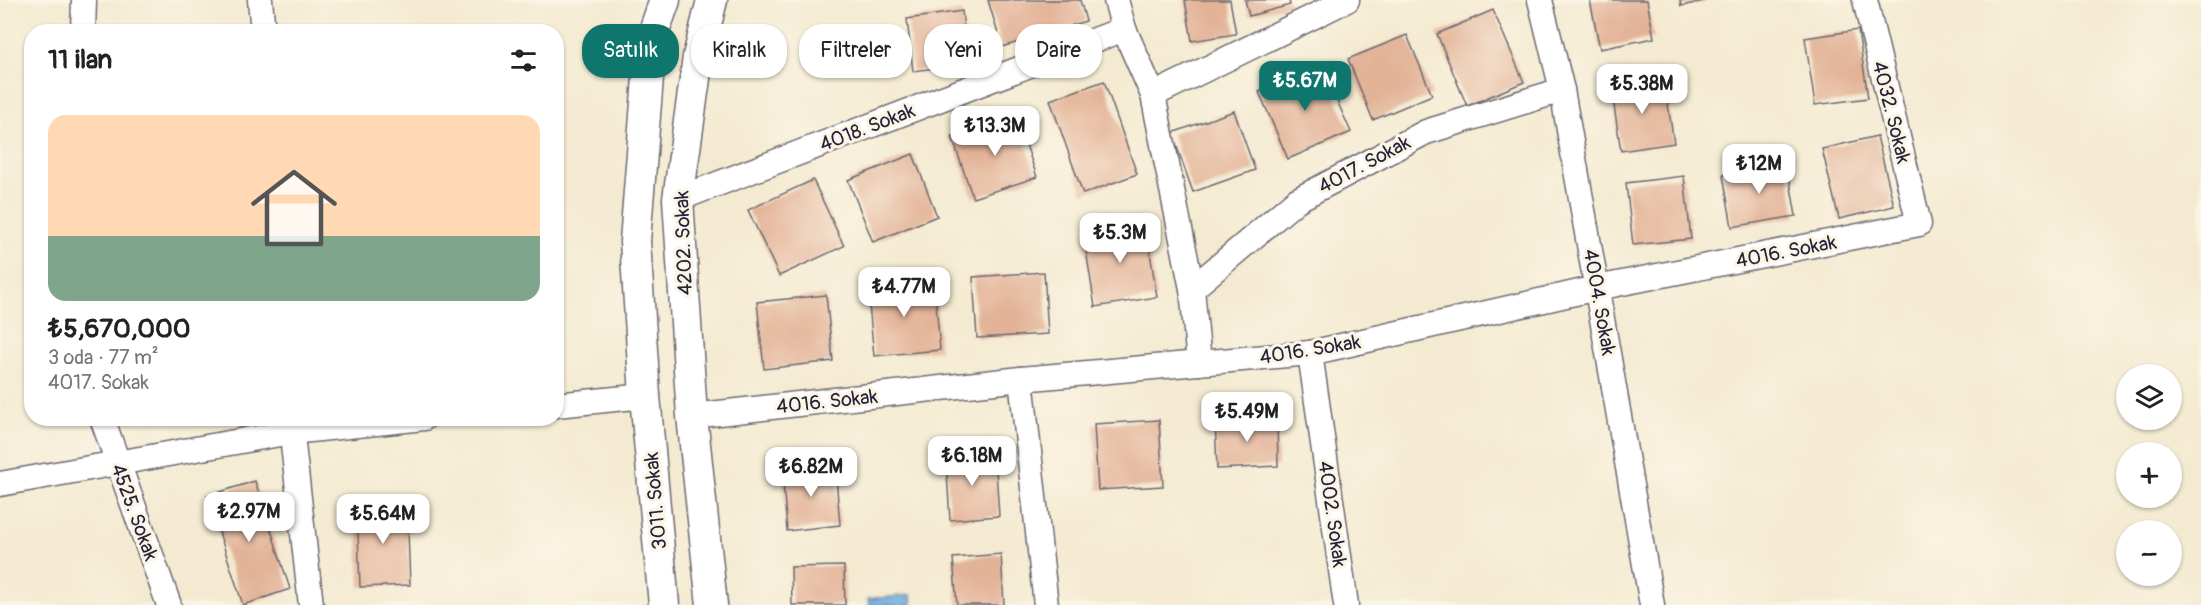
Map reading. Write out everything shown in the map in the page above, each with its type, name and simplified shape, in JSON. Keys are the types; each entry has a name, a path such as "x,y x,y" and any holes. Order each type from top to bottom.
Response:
{"street":[{"path":"83,24 84,0"},
{"path":"260,0 262,24"},
{"path":"564,404 645,396 635,241 651,40 664,0"},
{"name":"4202. Sokak","path":"692,416 678,199 698,57 712,0"},
{"path":"1116,0 1124,29 1153,95 1192,289 1199,363"},
{"path":"1153,95 1347,0"},
{"name":"4004. Sokak","path":"1539,0 1562,90 1652,605"},
{"name":"4032. Sokak","path":"1865,0 1919,224"},
{"name":"4018. Sokak","path":"678,199 1124,29"},
{"name":"4017. Sokak","path":"1192,289 1297,200 1425,132 1562,90"},
{"name":"4016. Sokak","path":"692,416 1021,380 1310,353 1598,288 1919,224"},
{"name":"4002. Sokak","path":"1310,353 1346,605"},
{"path":"1021,380 1046,605"},
{"name":"3011. Sokak","path":"645,396 664,605"},
{"path":"692,416 712,605"},
{"name":"4525. Sokak","path":"105,426 168,605"},
{"path":"0,484 286,426"},
{"path":"291,426 311,605"}],"water":[{"path":"911,595 912,605 869,605 868,599"}],"building":[{"path":"988,0 1080,0 1086,21 1076,24 1015,24 1015,43 1003,47 1003,24 995,24"},
{"path":"1185,0 1230,0 1236,34 1192,41"},
{"path":"1245,0 1289,0 1290,5 1249,16"},
{"path":"1590,0 1647,0 1654,38 1600,49"},
{"path":"1680,0 1705,0 1705,1 1681,6"},
{"path":"1493,10 1524,82 1467,106 1437,34"},
{"path":"962,11 963,24 924,24 924,70 913,71 912,24 908,24 907,19"},
{"path":"1858,30 1868,98 1815,105 1805,38"},
{"path":"1407,35 1432,95 1373,120 1348,59"},
{"path":"1321,65 1351,132 1288,159 1259,92"},
{"path":"1664,79 1674,143 1621,151 1611,87"},
{"path":"1104,81 1137,174 1083,194 1050,100"},
{"path":"1234,111 1255,170 1193,192 1172,133"},
{"path":"1016,115 1037,177 973,198 952,137"},
{"path":"1877,136 1894,206 1839,219 1822,149"},
{"path":"913,154 937,216 873,242 848,180"},
{"path":"1787,164 1796,216 1732,227 1723,175"},
{"path":"1684,176 1691,239 1633,245 1626,183"},
{"path":"813,180 844,246 779,276 748,210"},
{"path":"1145,221 1157,297 1095,307 1083,231"},
{"path":"1044,272 1048,334 977,338 973,277"},
{"path":"934,280 940,350 874,356 867,285"},
{"path":"826,295 833,361 764,369 757,302"},
{"path":"1277,417 1278,466 1217,469 1215,419"},
{"path":"1159,420 1163,486 1098,490 1094,424"},
{"path":"995,455 999,516 950,520 946,459"},
{"path":"835,465 840,525 787,531 782,470"},
{"path":"255,481 290,589 243,605 207,496"},
{"path":"407,503 410,585 360,587 357,505"},
{"path":"1001,554 1004,605 957,605 953,558"},
{"path":"844,566 845,605 792,605 791,567"}]}
